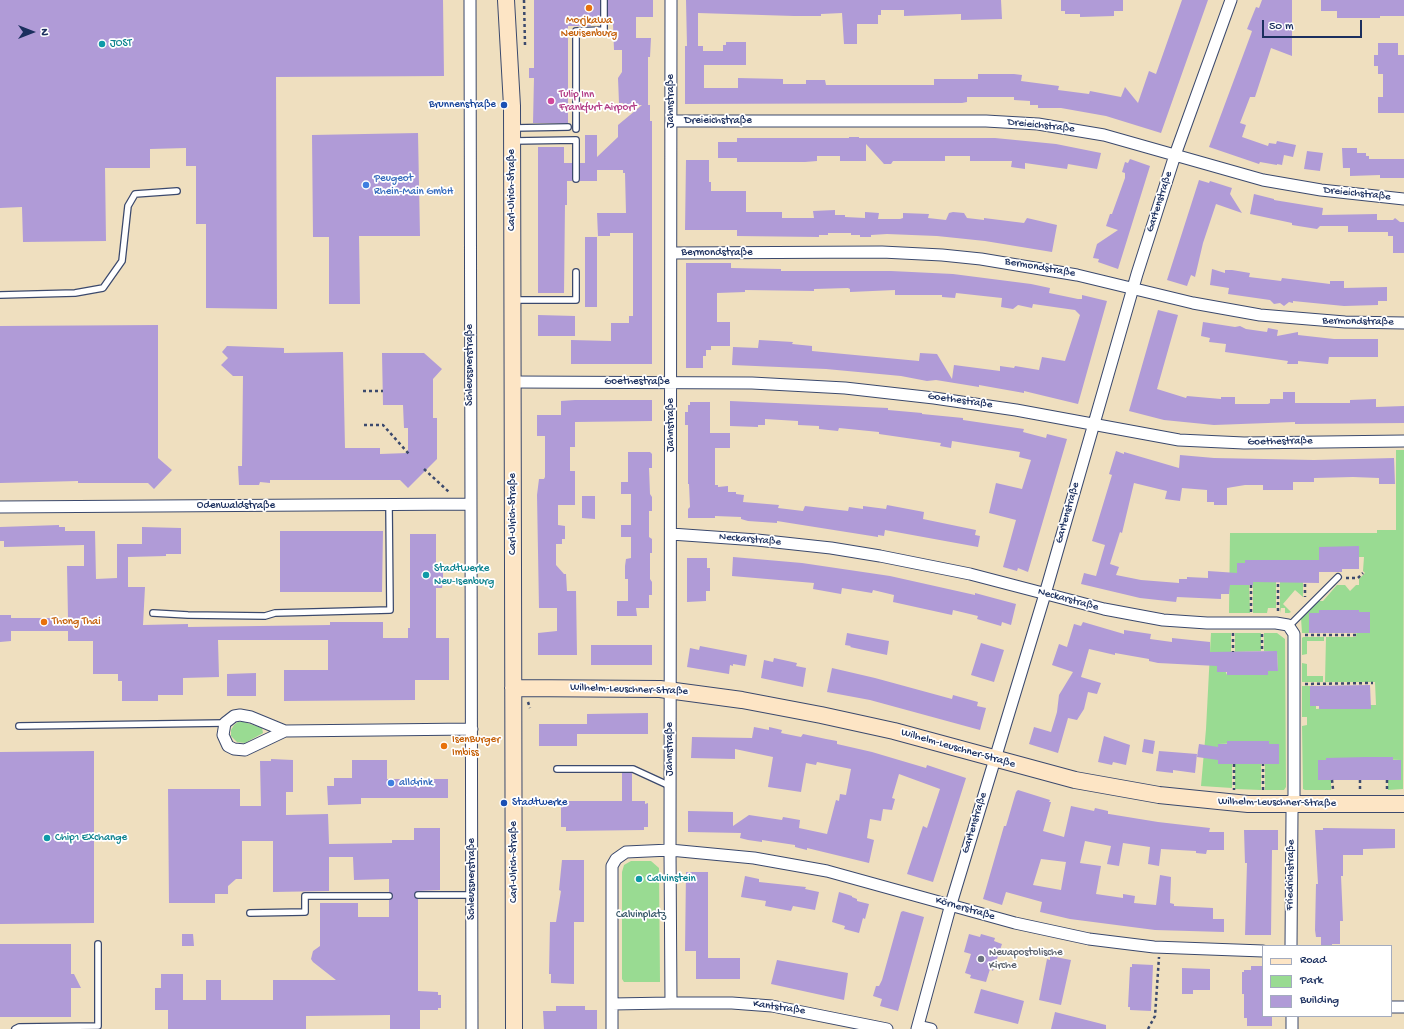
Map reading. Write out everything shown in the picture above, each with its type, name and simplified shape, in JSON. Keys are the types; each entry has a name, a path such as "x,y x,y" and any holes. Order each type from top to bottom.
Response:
{"main road":[{"name":"Carl-Ulrich-Straße","path":"506,0 512,90 514,1029"},
{"name":"Wilhelm-Leuschner-Straße","path":"513,688 671,690 742,700 820,714 938,742 994,759 1075,780 1159,795 1221,802 1293,804 1404,804"}],"street":[{"name":"Schleussnerstraße","path":"470,0 472,1029"},
{"name":"Jahnstraße","path":"670,850 671,0"},
{"name":"Gartenstraße","path":"917,1027 951,904 1045,594 1133,288 1175,155 1231,0"},
{"name":"Dreieichstraße","path":"671,121 1012,122 1059,127 1104,135 1252,177 1284,184 1321,190 1404,199"},
{"name":"Bermondstraße","path":"671,253 882,252 942,255 1024,265 1133,288 1193,303 1280,318 1344,322 1404,323"},
{"name":"Goethestraße","path":"513,382 758,383 876,390 1016,410 1168,438 1220,443 1404,440"},
{"name":"Odenwaldstraße","path":"0,507 471,504"},
{"name":"Neckarstraße","path":"671,534 757,540 866,553 937,567 1104,609 1163,620 1207,623 1276,623 1289,626"},
{"path":"1289,626 1294,634 1293,804"},
{"path":"285,731 249,748 240,750 228,746 225,742 223,734 226,723 234,716 246,716 285,731 472,729"},
{"name":"Friedrichstraße","path":"1290,945 1293,804"},
{"path":"612,1004 671,1003 670,850 626,852 616,859 612,866 612,1004 612,1029"},
{"name":"Körnerstraße","path":"670,850 754,858 812,868 951,904 1015,923 1096,940 1192,950 1262,951"},
{"name":"Kantstraße","path":"671,1003 732,1003 772,1006 887,1029"},
{"path":"1392,1007 1404,1007"},
{"path":"1292,1017 1292,1029"},
{"path":"917,1027 931,1029"}],"lane":[{"path":"576,129 576,31 604,30 604,0"},
{"path":"512,134 568,127"},
{"path":"512,134 576,140 576,179"},
{"path":"0,295 75,293 103,288 122,261 128,206 135,194 176,191"},
{"path":"513,300 576,300 576,272"},
{"path":"153,613 265,616 275,613 390,610 389,505"},
{"path":"1289,626 1338,576"},
{"path":"19,726 226,723"},
{"path":"557,769 634,769 670,786"},
{"path":"418,895 472,895"},
{"path":"250,913 305,912 305,896 389,896"},
{"path":"15,1029 19,1027 98,1026 98,944"}],"path":[{"path":"363,391 383,391"},
{"path":"364,425 383,425 409,454"},
{"path":"424,469 450,493"},
{"path":"1338,576 1358,578 1363,573"},
{"path":"1278,584 1278,615"},
{"path":"1251,585 1251,615"},
{"path":"1262,630 1262,652"},
{"path":"1233,631 1233,652"},
{"path":"1300,635 1356,635"},
{"path":"1300,684 1373,683"},
{"path":"1234,764 1234,790"},
{"path":"1263,764 1263,792"},
{"path":"1332,780 1333,792"},
{"path":"1360,780 1360,792"},
{"path":"1387,780 1387,792"},
{"path":"1148,1029 1155,1016 1159,954"}],"green space":[{"path":"1396,450 1404,450 1403,789 1388,790 1388,780 1401,779 1401,760 1326,758 1331,780 1331,790 1305,790 1303,789 1302,726 1307,725 1307,717 1302,717 1302,686 1310,686 1310,706 1316,706 1316,709 1345,707 1349,709 1366,709 1366,705 1376,705 1375,682 1325,682 1326,637 1356,637 1359,610 1319,610 1319,613 1309,613 1309,633 1302,633 1301,618 1318,601 1323,601 1337,585 1345,585 1350,591 1356,585 1359,585 1359,579 1365,573 1363,571 1364,557 1359,557 1359,547 1319,547 1319,562 1312,562 1311,560 1299,560 1299,562 1245,560 1245,563 1237,563 1237,582 1249,583 1250,613 1229,613 1230,533 1377,533 1377,530 1396,530"},
{"path":"1253,582 1276,582 1276,608 1268,608 1267,613 1253,613"},
{"path":"1280,582 1303,582 1303,597 1295,590 1283,604 1291,612 1289,613 1285,613 1285,608 1281,608 1280,613"},
{"path":"1211,633 1231,633 1231,652 1217,652 1227,675 1268,675 1268,671 1278,671 1277,652 1264,651 1264,633 1277,633 1285,639 1286,787 1284,790 1265,790 1265,764 1279,764 1279,744 1269,744 1269,742 1218,744 1218,764 1232,764 1232,788 1201,786 1206,729"},
{"path":"1235,633 1261,633 1261,651 1235,652"},
{"path":"1303,637 1324,637 1324,641 1307,641 1307,654 1302,655"},
{"path":"1302,663 1307,664 1307,676 1323,676 1323,682 1302,682"},
{"path":"238,722 244,722 262,728 263,733 245,743 237,742 231,736 231,730"},
{"path":"1235,764 1261,764 1261,790 1235,789"},
{"name":"Calvinplatz","path":"631,861 651,861 659,868 660,982 624,982 622,979 622,872 624,865"}],"building":[{"path":"0,0 443,0 444,76 276,77 277,309 206,308 206,224 196,224 196,166 186,166 186,148 150,149 150,168 105,168 106,241 23,242 22,207 0,208"},
{"name":"Tulip Inn Frankfurt Airport","path":"534,0 600,0 600,24 591,24 591,26 568,26 568,123 533,123 534,78 529,78 529,68 534,68"},
{"path":"608,0 653,0 653,17 636,17 636,38 651,38 650,57 648,57 648,105 623,105 623,103 619,103 618,78 622,72 622,50 614,50 613,24 608,24"},
{"path":"686,0 1001,0 1002,19 961,20 961,14 904,16 904,10 881,10 881,15 878,15 878,24 857,24 857,44 844,44 842,13 821,14 821,16 794,16 698,13 698,46 703,46 703,51 723,51 723,45 726,45 726,42 746,42 746,65 704,65 704,88 738,88 738,78 783,79 783,84 806,84 806,80 825,80 826,85 934,85 934,79 978,79 978,74 1014,74 1022,75 1021,81 1059,86 1058,90 1089,94 1090,91 1121,97 1125,87 1138,103 1149,71 1156,74 1182,0 1208,0 1161,133 1106,116 1061,108 1038,108 1038,105 1030,105 1030,101 1014,100 1014,97 967,97 967,102 962,103 685,104 685,46 687,46"},
{"path":"1061,0 1123,0 1123,11 1114,11 1114,16 1080,17 1080,14 1065,14 1065,11 1061,11"},
{"path":"1262,0 1292,0 1292,56 1271,48 1255,97 1250,97 1240,123 1246,125 1242,137 1268,146 1269,143 1276,144 1277,141 1296,145 1293,157 1284,155 1282,165 1260,162 1259,164 1209,147 1252,31 1247,29 1256,7 1259,8"},
{"path":"1321,0 1404,0 1404,16 1380,16 1380,18 1337,18 1337,11 1321,11"},
{"path":"1378,43 1398,43 1398,55 1404,55 1404,113 1378,113 1378,97 1383,97 1383,74 1378,74 1378,66 1374,66 1374,55 1378,55"},
{"path":"642,105 650,105 650,121 652,121 652,364 571,364 571,340 611,341 611,323 629,323 629,316 633,316 633,233 610,233 610,236 598,236 597,213 626,213 625,173 623,173 623,170 597,170 597,181 580,181 580,163 585,163 585,135 597,135 597,157 618,137 618,125"},
{"name":"Peugeot Rhein-Main GmbH","path":"418,133 420,236 359,236 360,304 329,304 329,237 313,237 312,135"},
{"path":"737,138 995,138 1056,144 1101,153 1097,169 1068,164 1067,169 1025,163 1025,169 1011,167 1012,161 970,161 970,156 945,156 945,161 893,161 891,164 884,164 866,144 866,161 840,161 840,156 817,156 817,161 805,162 737,162 737,158 718,158 718,142 737,142"},
{"path":"538,147 564,147 564,163 572,163 572,181 567,181 567,205 565,205 564,293 538,293"},
{"path":"1342,148 1357,148 1357,153 1366,153 1366,156 1369,156 1369,159 1404,159 1404,178 1380,178 1380,175 1350,176 1350,168 1343,168"},
{"path":"1307,151 1323,153 1320,171 1304,169"},
{"path":"1130,159 1150,166 1118,269 1098,262 1099,259 1093,258 1097,244 1118,230 1106,226 1125,178 1125,173 1122,172 1125,162 1128,163"},
{"path":"686,160 709,160 709,182 711,182 711,191 746,191 746,212 782,212 782,218 814,218 813,211 835,210 835,215 845,215 845,217 865,218 865,212 879,213 878,219 900,219 903,218 903,213 929,214 928,218 946,220 949,213 953,212 964,213 967,218 984,220 984,218 1024,223 1027,218 1057,225 1052,252 985,241 937,236 887,234 871,235 871,237 860,237 860,235 851,235 851,233 828,233 828,235 819,235 819,237 737,236 737,230 685,230"},
{"path":"1199,180 1209,183 1210,181 1232,188 1230,194 1242,213 1216,204 1203,243 1195,277 1191,275 1187,286 1167,280"},
{"path":"1254,194 1274,200 1323,208 1322,215 1377,214 1377,220 1393,220 1395,218 1400,222 1404,222 1404,253 1393,253 1393,236 1388,236 1388,232 1348,232 1348,226 1320,226 1317,229 1292,225 1292,223 1250,214"},
{"path":"585,237 597,237 597,307 585,307"},
{"path":"686,263 731,263 731,268 781,269 781,271 891,271 953,274 1031,284 1050,288 1049,293 1078,299 1082,299 1082,295 1107,301 1078,404 1024,391 1024,393 979,385 979,387 936,380 927,381 901,376 826,369 732,365 733,347 758,348 759,340 793,342 792,344 812,346 812,351 919,361 920,353 937,354 952,379 954,365 1000,371 1000,366 1014,368 1015,366 1039,370 1042,357 1065,361 1080,315 1075,310 1033,304 1032,308 1018,305 1013,309 1001,307 1002,298 956,293 955,298 942,297 942,295 895,295 895,290 850,292 850,289 848,288 814,289 814,291 745,290 745,292 717,293 717,322 730,322 730,346 711,346 711,350 706,350 706,356 703,356 703,368 686,368"},
{"path":"1212,269 1225,273 1225,270 1232,270 1250,273 1249,277 1281,281 1282,278 1330,284 1330,281 1344,281 1344,288 1387,287 1387,301 1378,301 1378,305 1344,306 1293,301 1293,303 1289,302 1284,306 1280,303 1274,304 1270,300 1228,294 1229,288 1210,285"},
{"path":"1158,310 1178,315 1157,389 1186,398 1187,396 1221,399 1221,397 1235,397 1235,404 1268,404 1270,403 1270,399 1283,399 1283,392 1295,392 1295,403 1350,403 1350,400 1376,399 1376,407 1404,406 1404,423 1295,424 1295,422 1214,425 1164,420 1129,411"},
{"path":"538,315 575,316 575,336 538,336"},
{"path":"1203,322 1235,327 1240,326 1246,329 1267,332 1268,328 1278,330 1277,336 1298,332 1298,335 1334,339 1378,339 1378,357 1329,357 1328,364 1298,361 1298,364 1287,364 1288,361 1225,352 1226,344 1209,342 1210,338 1201,336"},
{"path":"158,325 158,458 172,470 154,489 148,483 78,483 78,481 0,483 0,326"},
{"path":"227,346 284,348 284,353 343,352 345,448 380,448 380,454 408,453 408,428 404,428 403,405 383,405 382,353 424,353 442,369 433,379 433,418 437,418 437,459 408,488 400,480 270,480 270,483 260,482 259,485 239,485 238,466 242,466 243,376 233,376 221,365 228,358 222,352"},
{"path":"652,400 652,421 575,422 575,447 570,447 570,471 575,471 575,505 558,505 558,525 565,526 565,539 562,539 562,544 556,544 556,565 564,574 566,574 567,591 576,591 577,655 538,655 538,633 557,631 557,608 539,608 537,495 539,479 544,479 545,477 545,436 537,436 537,415 561,415 561,401"},
{"path":"730,401 888,408 888,410 963,418 963,420 1024,429 1023,432 1046,438 1047,434 1067,439 1028,572 1018,568 1017,571 1003,567 1016,520 989,513 996,483 1022,489 1031,460 1019,457 1020,452 952,441 951,448 940,446 941,443 879,434 879,432 839,428 838,431 819,429 819,426 798,425 798,421 765,419 765,425 758,425 758,427 730,426"},
{"path":"690,402 710,402 710,433 730,433 730,448 715,448 715,485 718,485 718,487 728,486 728,492 736,492 736,494 744,495 743,502 779,505 778,508 803,511 805,506 848,511 849,507 863,509 863,506 886,509 887,505 924,512 923,519 976,530 975,535 980,536 978,547 885,530 884,536 878,535 878,537 777,521 777,523 748,521 741,519 741,517 715,516 715,518 688,518 688,509 690,507 688,484 688,425 685,425 685,412 688,412 688,405 690,405"},
{"path":"1116,451 1179,468 1180,455 1214,458 1314,460 1394,458 1395,484 1379,484 1379,478 1353,477 1314,478 1314,482 1293,482 1293,490 1263,490 1263,485 1245,485 1227,488 1227,505 1214,505 1214,502 1207,502 1207,490 1182,488 1180,501 1165,499 1167,491 1134,483 1122,533 1120,532 1110,564 1119,567 1116,575 1141,580 1179,583 1179,579 1187,579 1187,577 1208,578 1208,571 1237,573 1237,563 1245,563 1245,560 1319,560 1319,547 1359,546 1359,569 1342,569 1342,572 1319,572 1319,583 1253,582 1253,585 1230,585 1229,594 1221,594 1221,599 1177,597 1176,602 1140,598 1081,584 1084,573 1096,576 1105,545 1092,541 1112,475 1109,474"},
{"path":"628,452 650,452 652,454 652,468 649,468 652,511 649,511 649,537 652,539 652,553 650,553 650,579 652,582 652,595 649,595 649,608 636,608 637,616 617,616 617,601 628,601 628,579 625,579 625,566 626,559 631,558 631,537 621,537 621,525 631,525 631,494 621,494 621,482 628,482"},
{"path":"582,496 595,496 595,519 582,518"},
{"path":"59,525 59,527 65,527 65,531 95,531 96,579 117,578 117,544 142,544 142,527 181,528 181,554 128,557 128,587 145,587 143,625 188,624 188,627 330,625 330,622 383,622 383,638 408,638 408,628 410,628 410,534 436,534 436,571 443,571 443,579 442,588 436,588 436,638 449,638 449,680 415,680 415,700 284,701 284,670 328,670 328,640 218,640 219,677 183,678 183,695 158,695 158,701 122,701 122,681 118,681 118,674 93,674 93,641 68,641 68,631 11,631 11,641 0,642 0,615 11,615 11,618 68,618 67,566 84,566 84,545 4,547 4,541 0,541 0,527"},
{"path":"280,531 383,531 382,592 280,592"},
{"path":"733,557 802,563 890,576 975,595 975,593 1016,604 1011,625 1002,622 1001,626 977,619 978,616 953,610 952,615 893,602 894,595 873,590 872,593 842,588 841,594 813,589 814,583 732,576"},
{"path":"687,558 707,558 707,568 710,568 710,591 706,591 706,601 687,602"},
{"path":"1319,610 1359,610 1359,612 1370,612 1370,633 1309,633 1309,613 1319,613"},
{"path":"1083,622 1124,634 1124,630 1151,634 1150,639 1172,642 1172,638 1210,642 1210,652 1277,651 1278,671 1268,671 1268,675 1227,675 1227,672 1217,672 1217,666 1158,663 1149,661 1149,659 1115,653 1115,655 1089,649 1081,677 1101,683 1097,694 1088,692 1084,709 1077,720 1068,718 1058,753 1029,744 1034,727 1051,732 1057,712 1059,695 1073,672 1052,665 1059,644 1067,647 1074,624 1081,626"},
{"path":"847,633 889,641 887,655 845,645"},
{"path":"981,643 1004,650 994,682 971,675"},
{"path":"591,645 652,645 652,665 591,665"},
{"path":"700,646 747,655 745,666 730,665 729,674 687,667 690,648 699,650"},
{"path":"774,658 797,663 796,666 806,668 803,687 761,678 764,660 773,662"},
{"path":"832,668 952,699 953,695 978,702 977,706 986,708 980,730 870,700 827,692"},
{"path":"256,673 256,696 227,696 227,674"},
{"path":"1370,685 1371,709 1319,709 1319,706 1310,706 1310,686"},
{"path":"648,713 648,734 577,734 577,746 539,746 539,724 587,724 587,714"},
{"path":"754,727 769,730 769,727 782,730 781,733 801,737 803,734 837,741 837,744 872,752 926,768 927,765 966,778 933,882 907,874 923,826 927,828 940,789 899,774 892,798 895,799 892,810 883,809 881,821 870,819 867,838 874,840 869,863 807,848 807,850 795,847 795,845 762,840 762,842 748,840 740,838 741,833 688,832 688,811 733,812 733,826 749,815 782,820 783,817 800,820 799,828 827,834 836,800 839,801 840,794 846,795 851,769 817,762 816,765 806,763 801,792 768,787 773,757 735,749 735,759 691,758 692,737 752,738"},
{"path":"1104,736 1130,745 1126,765 1113,762 1112,765 1098,762"},
{"path":"1144,739 1155,741 1153,754 1142,752"},
{"path":"1227,741 1269,741 1269,744 1279,744 1279,764 1218,764 1218,760 1197,757 1199,744 1218,747 1218,744 1227,744"},
{"name":"Chip1 Exchange","path":"94,751 94,923 0,924 0,752"},
{"path":"1159,751 1197,754 1195,773 1173,770 1173,773 1156,771"},
{"path":"1393,757 1393,760 1401,760 1401,780 1318,780 1318,760 1326,760 1326,758"},
{"path":"271,759 293,760 293,792 286,792 286,815 328,814 329,844 392,843 392,840 414,840 414,828 440,828 440,890 418,891 414,895 418,899 418,991 438,992 438,995 441,995 441,1008 438,1008 438,1010 420,1010 420,1029 390,1029 390,1015 306,1016 306,1029 168,1029 168,1010 155,1010 155,988 161,988 161,974 183,974 183,1000 206,1000 206,980 221,980 221,1000 273,1000 273,980 336,980 311,959 313,951 320,946 320,903 358,903 358,917 389,917 389,900 393,896 389,892 389,879 354,880 353,857 329,857 329,891 273,892 273,841 242,841 242,879 236,879 228,886 228,894 215,894 215,903 169,903 168,789 240,789 240,806 261,806 260,761 271,761"},
{"name":"alldrink","path":"352,760 387,760 387,779 448,779 448,798 361,798 361,804 328,805 327,786 334,786 334,778 352,778"},
{"path":"622,773 632,773 632,801 645,801 645,804 648,803 648,827 644,827 644,830 566,831 566,827 561,827 561,804 567,804 566,801 622,801"},
{"path":"1018,790 1050,800 1049,802 1051,802 1043,831 1064,837 1071,806 1094,811 1095,808 1108,811 1108,814 1158,822 1210,828 1209,832 1224,832 1224,850 1207,850 1206,854 1196,853 1196,851 1161,849 1159,866 1148,864 1150,847 1123,843 1119,866 1107,864 1111,846 1085,841 1080,863 1101,866 1096,894 1123,898 1123,894 1135,896 1134,903 1156,905 1160,875 1171,877 1170,903 1174,904 1174,906 1213,908 1213,919 1224,919 1224,932 1155,930 1070,919 1040,912 1042,902 1006,892 1002,905 983,899 1004,826 1006,826 1016,792","holes":["1041,859 1066,862 1061,890 1033,885"]},
{"path":"1323,828 1395,829 1395,848 1363,849 1363,855 1343,855 1343,876 1341,876 1343,921 1340,921 1340,944 1332,945 1321,945 1321,937 1316,937 1315,930 1316,884 1318,884 1315,830 1323,830"},
{"path":"1244,830 1278,830 1278,850 1272,850 1271,935 1245,935 1247,863 1245,863"},
{"path":"562,860 584,860 584,922 574,922 574,984 551,983 551,974 549,974 550,922 556,922 561,891 559,890"},
{"path":"686,872 708,872 708,958 740,958 740,979 696,979 696,951 685,951"},
{"path":"745,876 759,879 759,882 806,887 805,889 819,892 815,910 793,906 791,911 765,906 766,901 741,897"},
{"path":"839,892 852,896 857,899 857,901 869,904 859,933 844,929 845,926 832,922"},
{"path":"903,911 924,917 898,1011 880,1006 882,999 873,996 876,986 879,986 882,980 901,912"},
{"path":"182,934 193,934 194,946 182,946"},
{"name":"Neuapostolische Kirche","path":"969,934 980,937 981,934 995,938 994,941 1002,944 993,971 990,969 986,982 970,978 971,975 965,973 971,954 964,952"},
{"path":"0,944 71,944 71,974 74,974 81,988 71,988 71,1017 0,1017"},
{"path":"1050,956 1071,960 1061,1005 1039,1000 1047,959 1050,960"},
{"path":"777,960 848,973 844,1000 771,984"},
{"path":"1132,964 1153,965 1151,1011 1130,1010 1130,1007 1128,1007 1130,967 1132,967"},
{"path":"1251,966 1262,966 1262,1017 1272,1017 1272,1026 1247,1026 1247,1018 1244,1018 1242,972 1244,972 1244,970 1251,970"},
{"path":"1182,968 1210,969 1210,990 1193,990 1193,994 1182,994"},
{"path":"981,989 1024,1001 1018,1024 974,1013"},
{"path":"556,1006 585,1006 585,1010 597,1010 597,1029 544,1029 543,1011 556,1011"},
{"path":"1055,1012 1106,1025 1106,1029 1051,1029"}],"place":[{"name":"Morjkawa Neuisenburg","path":"589,8"},
{"name":"JOST","path":"102,44"},
{"name":"Tulip Inn Frankfurt Airport","path":"551,101"},
{"name":"Brunnenstraße","path":"504,105"},
{"name":"Peugeot Rhein-Main GmbH","path":"366,185"},
{"name":"Stadtwerke Neu-Isenburg","path":"426,575"},
{"name":"Thong Thai","path":"44,622"},
{"name":"IsenBurger Imbiss","path":"444,746"},
{"name":"alldrink","path":"391,783"},
{"name":"Stadtwerke","path":"504,803"},
{"name":"Chip1 Exchange","path":"47,838"},
{"name":"Calvinstein","path":"639,879"},
{"name":"Neuapostolische Kirche","path":"981,959"}]}
